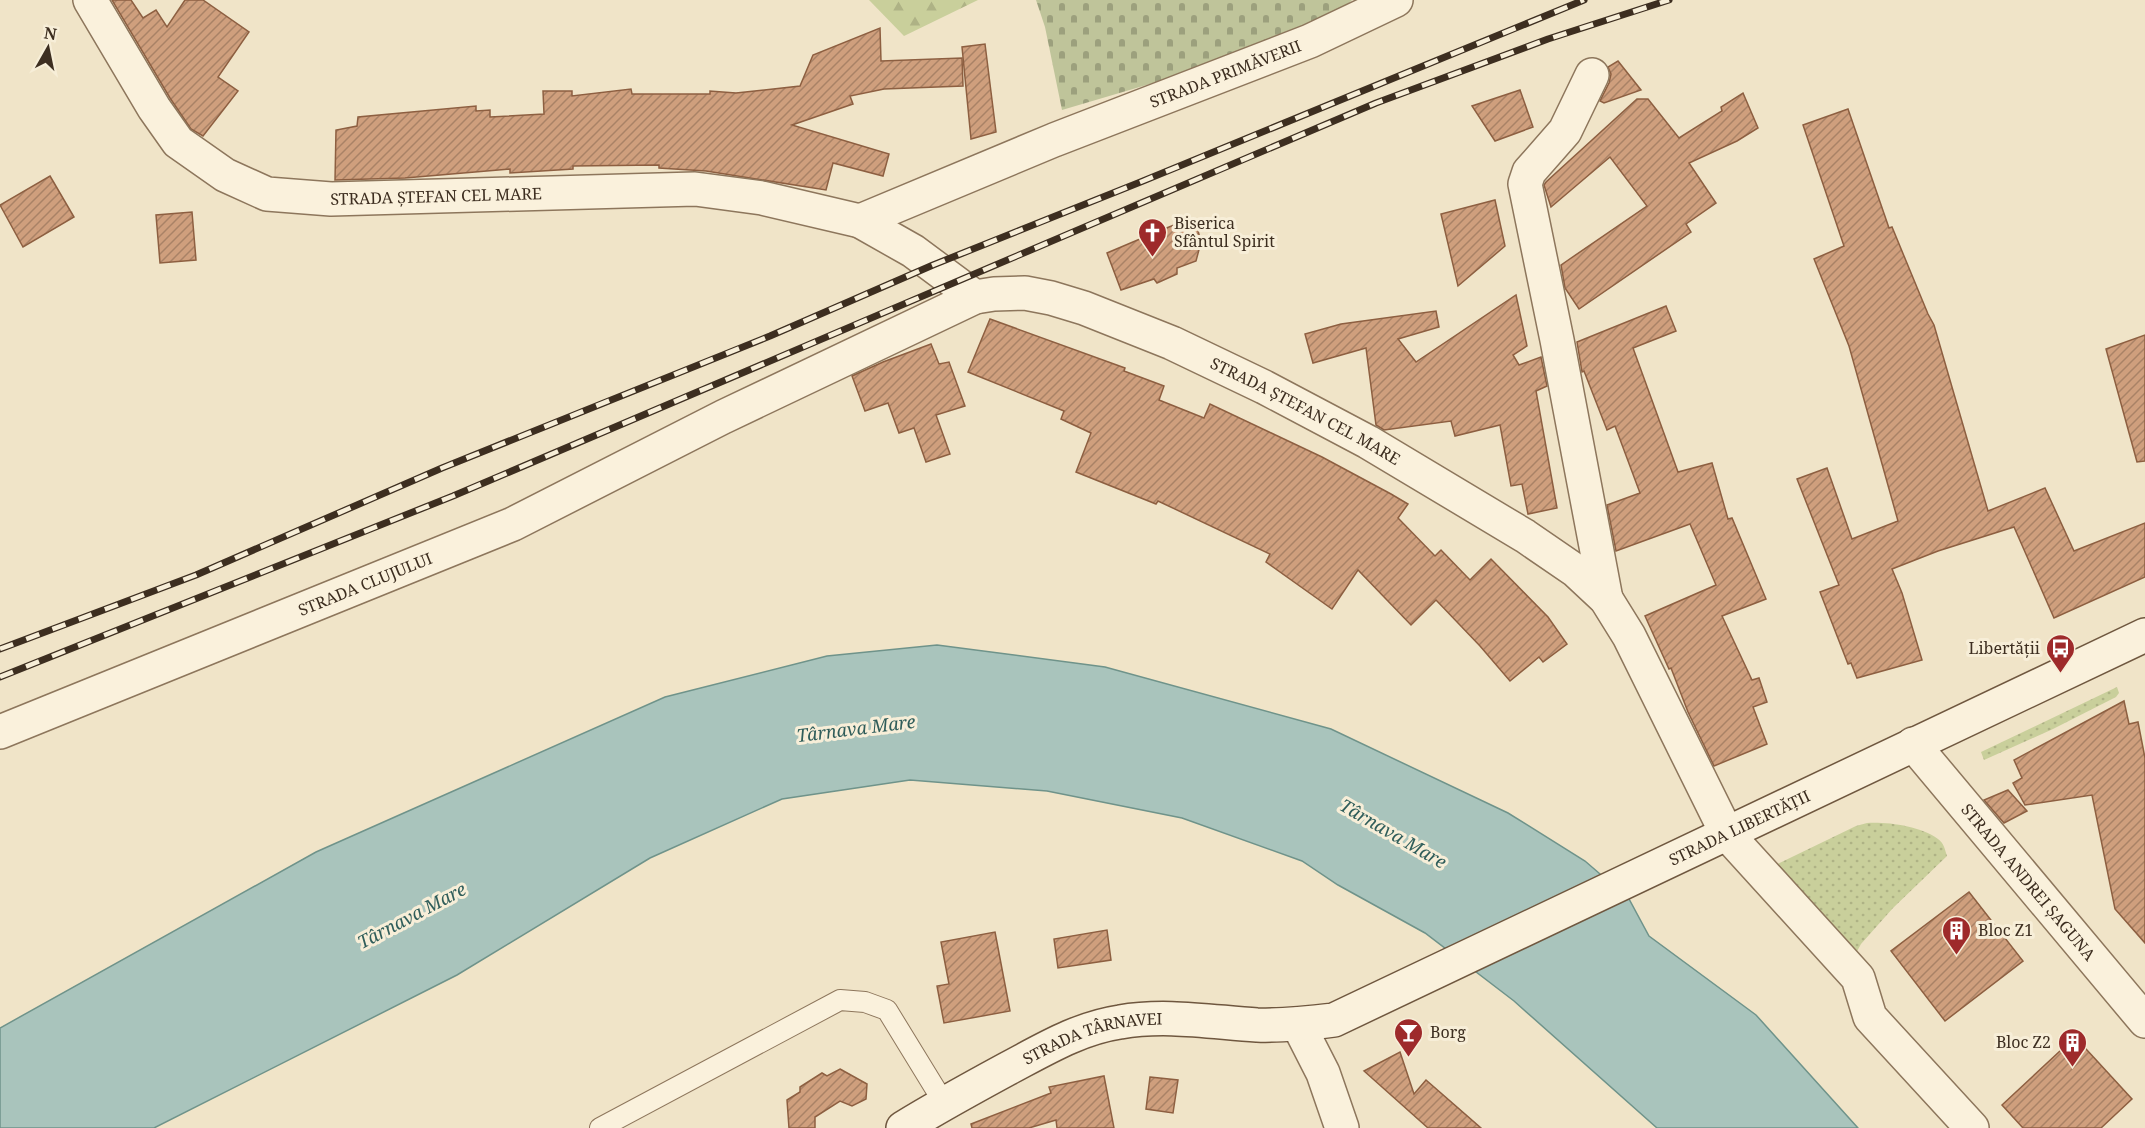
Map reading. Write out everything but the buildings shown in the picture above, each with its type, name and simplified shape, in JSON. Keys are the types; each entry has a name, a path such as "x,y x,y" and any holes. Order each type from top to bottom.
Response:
{"street":[{"name":"STRADA PRIMĂVERII","path":"860,221 1054,140 1310,41 1396,0"},
{"name":"STRADA ȘTEFAN CEL MARE","path":"84,4 178,142 225,175 267,194 331,199 695,189 762,198 860,221 913,251 975,297"},
{"name":"STRADA ȘTEFAN CEL MARE","path":"1592,75 1565,131 1529,172 1525,184 1606,600"},
{"name":"STRADA ȘTEFAN CEL MARE","path":"723,417 975,297 1025,293 1084,308 1172,343 1264,387 1368,442 1525,536 1575,571 1606,600 1629,636 1717,838 1858,978 1870,1017 1972,1128"},
{"name":"STRADA CLUJULUI","path":"0,732 513,524 723,417"},
{"name":"STRADA LIBERTĂȚII","path":"1334,1020 2145,635"},
{"name":"STRADA ANDREI ȘAGUNA","path":"1912,744 2145,1021"},
{"name":"STRADA TÂRNAVEI","path":"903,1128 1060,1040 1088,1030 1120,1022 1149,1019 1186,1019 1259,1025 1334,1020"},
{"path":"1298,1024 1323,1072 1342,1128"}],"lane":[{"path":"600,1128 840,1000 865,1002 887,1010 944,1103"}],"green space":[{"path":"869,0 978,0 904,36"},
{"path":"1036,0 1352,0 1336,16 1251,54 1062,110 1045,27"},
{"path":"2117,687 2119,693 2116,697 1984,760 1981,752"},
{"path":"1867,823 1894,824 1922,831 1940,841 1947,856 1893,908 1861,944 1855,955 1761,872 1856,826"}],"water":[{"name":"Târnava Mare","path":"937,645 1105,667 1331,729 1508,813 1585,861 1629,899 1649,936 1756,1015 1858,1128 1657,1128 1514,1001 1425,933 1338,885 1302,861 1182,818 1047,791 910,780 782,799 650,858 457,975 154,1128 0,1128 0,1028 316,852 665,697 827,656"}],"railway":[{"path":"0,649 196,575 442,468 770,336 933,265 1584,0"},
{"path":"0,677 453,496 1376,103 1548,39 1669,0"}],"place":[{"name":"Biserica Sfântul Spirit","path":"1153,258"},
{"name":"Libertății","path":"2061,674"},
{"name":"Bloc Z1","path":"1957,956"},
{"name":"Borg","path":"1409,1058"},
{"name":"Bloc Z2","path":"2072,1068"}]}
